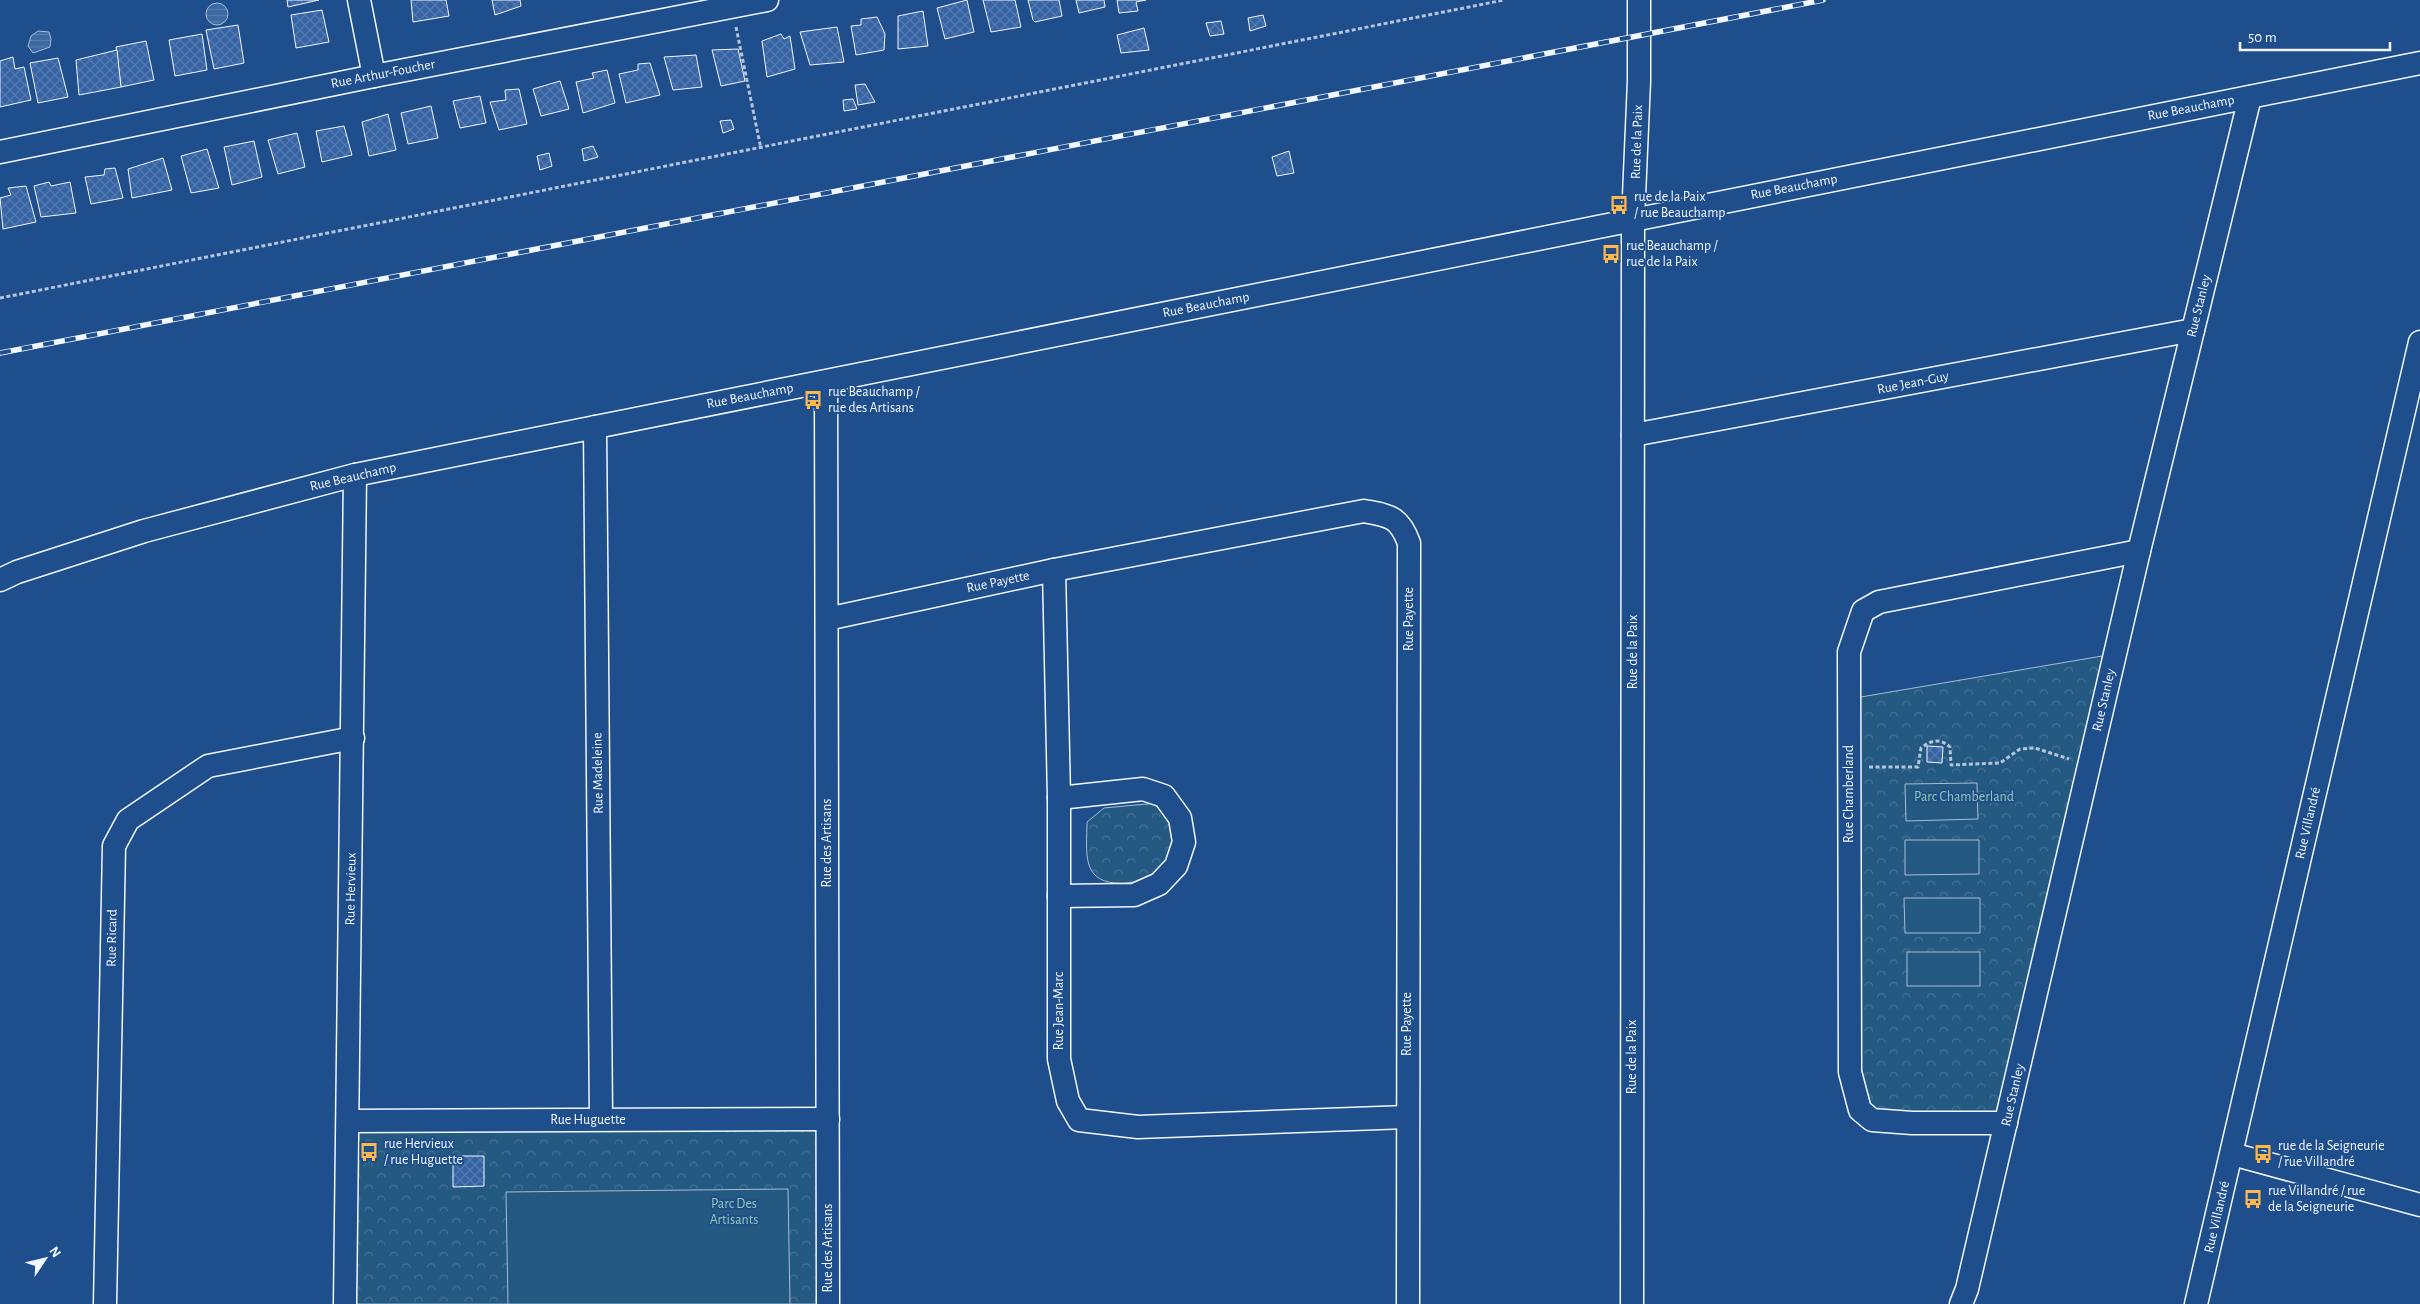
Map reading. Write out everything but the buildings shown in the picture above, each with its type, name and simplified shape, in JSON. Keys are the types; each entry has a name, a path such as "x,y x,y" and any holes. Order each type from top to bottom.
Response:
{"street":[{"path":"359,0 374,76"},
{"name":"Rue Arthur-Foucher","path":"0,152 374,76 767,0"},
{"name":"Rue de la Paix","path":"1632,1304 1633,219 1639,81 1639,0"},
{"name":"Rue Beauchamp","path":"0,580 17,572 144,531 355,474 826,382 2420,63"},
{"name":"Rue Stanley","path":"1961,1304 1968,1289 2139,551 2250,97"},
{"name":"Rue Jean-Guy","path":"1633,435 2193,330"},
{"name":"Rue Villandré","path":"2196,1304 2420,342"},
{"name":"Rue des Artisans","path":"826,382 828,1304"},
{"name":"Rue Madeleine","path":"595,427 601,1119"},
{"name":"Rue Hervieux","path":"345,1304 355,474"},
{"name":"Rue Payette","path":"827,619 1054,570 1364,511 1388,516 1403,525 1409,543 1408,1304"},
{"name":"Rue Chamberland","path":"2006,1123 1912,1123 1872,1120 1860,1110 1850,1072 1849,652 1863,611 1879,602 2139,551"},
{"name":"Rue Jean-Marc","path":"1054,570 1059,798 1059,1059 1068,1101 1079,1120 1138,1127 1407,1117"},
{"name":"Rue Ricard","path":"105,1304 114,846 128,820 208,766 353,738"},
{"path":"1059,798 1143,789 1164,796 1180,818 1184,842 1176,866 1159,884 1134,895 1059,896"},
{"name":"Rue Huguette","path":"348,1121 828,1119"},
{"path":"2232,1154 2420,1206"}],"path":[{"path":"0,298 761,149 1504,0"},
{"path":"732,8 761,149"},
{"path":"1849,767 1918,766 1921,748 1927,743 1936,740 1944,742 1950,747 1951,765 2000,763 2020,749 2035,748 2070,759"}],"green space":[{"name":"Parc Chamberland","path":"2114,654 2005,1123 1860,1108 1849,699"},
{"path":"1977,783 1978,819 1906,821 1905,784"},
{"path":"1157,803 1172,816 1177,846 1159,879 1120,883 1101,879 1094,874 1089,865 1087,855 1087,822 1104,808"},
{"path":"1905,840 1979,840 1979,874 1905,875"},
{"path":"1904,898 1980,898 1980,933 1905,933"},
{"path":"1907,952 1980,952 1980,986 1907,986"},
{"name":"Parc Des Artisants","path":"827,1119 827,1304 344,1304 347,1121"},
{"path":"788,1189 790,1304 508,1304 506,1192"}],"shaded area":[{"path":"217,3 225,6 228,14 225,22 217,25 209,22 206,14 209,6"},
{"path":"38,31 49,32 51,39 50,47 33,53 28,46 31,36"}],"railway":[{"path":"0,353 1823,0"}],"place":[{"name":"rue de la Paix / rue Beauchamp","path":"1619,205"},
{"name":"rue Beauchamp / rue de la Paix","path":"1611,254"},
{"name":"rue Beauchamp / rue des Artisans","path":"813,400"},
{"name":"rue Hervieux / rue Huguette","path":"369,1152"},
{"name":"rue de la Seigneurie / rue Villandré","path":"2263,1154"},
{"name":"rue Villandré / rue de la Seigneurie","path":"2253,1199"}]}
